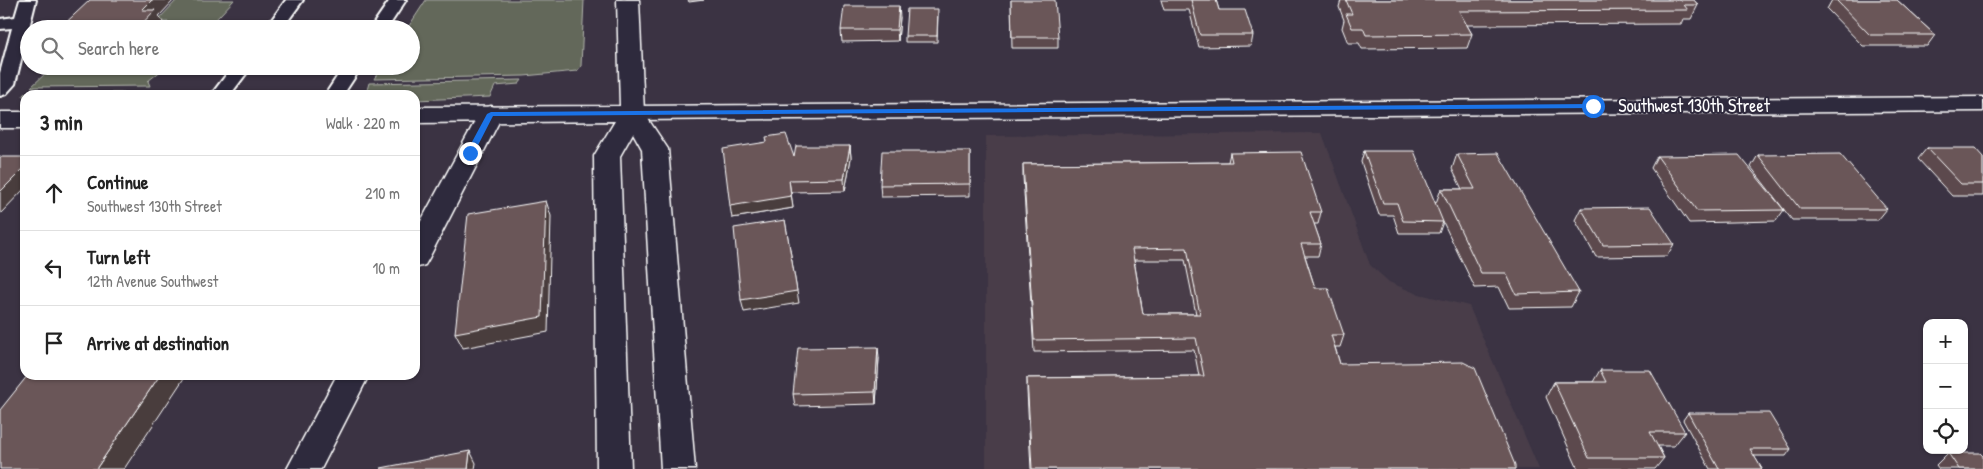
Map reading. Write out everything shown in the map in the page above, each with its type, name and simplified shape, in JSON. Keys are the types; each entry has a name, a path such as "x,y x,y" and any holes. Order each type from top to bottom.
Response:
{"street":[{"path":"628,0 632,113 655,149 678,469"},
{"name":"Southwest 130th Street","path":"420,115 1983,104"},
{"path":"614,469 607,156 632,113"},
{"path":"420,249 491,114"},
{"path":"0,120 20,120"},
{"path":"304,469 350,380"}],"lane":[{"path":"23,20 28,0"},
{"path":"279,20 295,0"},
{"path":"384,20 398,0"},
{"path":"0,24 20,21"},
{"path":"0,90 6,84 20,31"},
{"path":"224,90 236,75"},
{"path":"337,90 347,75"}],"shaded area":[{"path":"1322,133 1370,265 1389,282 1415,293 1469,306 1539,469 986,469 986,136"}],"green space":[{"path":"177,0 234,0 215,20 158,20"},
{"path":"426,0 584,0 581,66 577,71 524,76 374,79 376,75 420,75 420,20 413,20"},
{"path":"44,75 156,75 148,81 150,86 31,87"},
{"path":"522,80 519,84 495,86 490,97 420,100 420,90 367,90 369,83"}],"building":[{"path":"90,0 152,0 142,10 155,10 146,20 69,20"},
{"path":"1011,0 1055,0 1058,37 1012,37"},
{"path":"1191,0 1216,0 1219,10 1245,10 1253,35 1200,35"},
{"path":"1346,0 1694,0 1698,5 1684,5 1688,10 1459,11 1472,34 1366,35 1363,28 1352,28 1346,14 1352,14"},
{"path":"1836,0 1897,0 1935,35 1870,35"},
{"path":"844,6 899,6 897,30 841,30"},
{"path":"907,9 938,9 937,36 905,36"},
{"path":"786,134 794,157 796,146 850,146 844,179 789,180 791,196 730,206 723,149 767,142 766,137"},
{"path":"1927,148 1975,148 1983,157 1983,184 1961,184"},
{"path":"882,151 970,151 970,184 880,185"},
{"path":"1364,151 1414,151 1443,222 1403,221 1397,203 1383,203"},
{"path":"1301,152 1321,212 1310,212 1321,244 1301,244 1315,288 1328,288 1344,335 1331,335 1340,364 1463,362 1475,368 1515,469 1032,469 1027,378 1204,376 1196,338 1034,340 1023,164 1232,162 1230,153","holes":["1187,248 1200,314 1143,314 1132,249"]},
{"path":"1498,153 1579,292 1516,294 1506,273 1481,273 1441,189 1475,189 1457,154"},
{"path":"1840,154 1887,209 1800,209 1758,155"},
{"path":"1739,155 1784,210 1697,211 1657,156"},
{"path":"0,157 20,157 20,172 0,192"},
{"path":"546,201 542,317 455,333 468,214"},
{"path":"1650,207 1674,244 1603,245 1581,208"},
{"path":"785,220 797,291 741,300 734,228"},
{"path":"878,347 875,392 793,394 798,348"},
{"path":"1600,370 1650,370 1685,432 1650,432 1664,458 1589,458 1554,382 1606,382"},
{"path":"24,380 157,380 96,469 0,469 0,410"},
{"path":"1688,413 1769,413 1791,449 1750,449 1762,469 1719,469"},
{"path":"470,451 468,469 381,469 381,468"},
{"path":"1980,453 1983,456 1983,469 1959,469 1949,454"}],"route":[{"path":"470,153 491,114 1593,106"}]}
